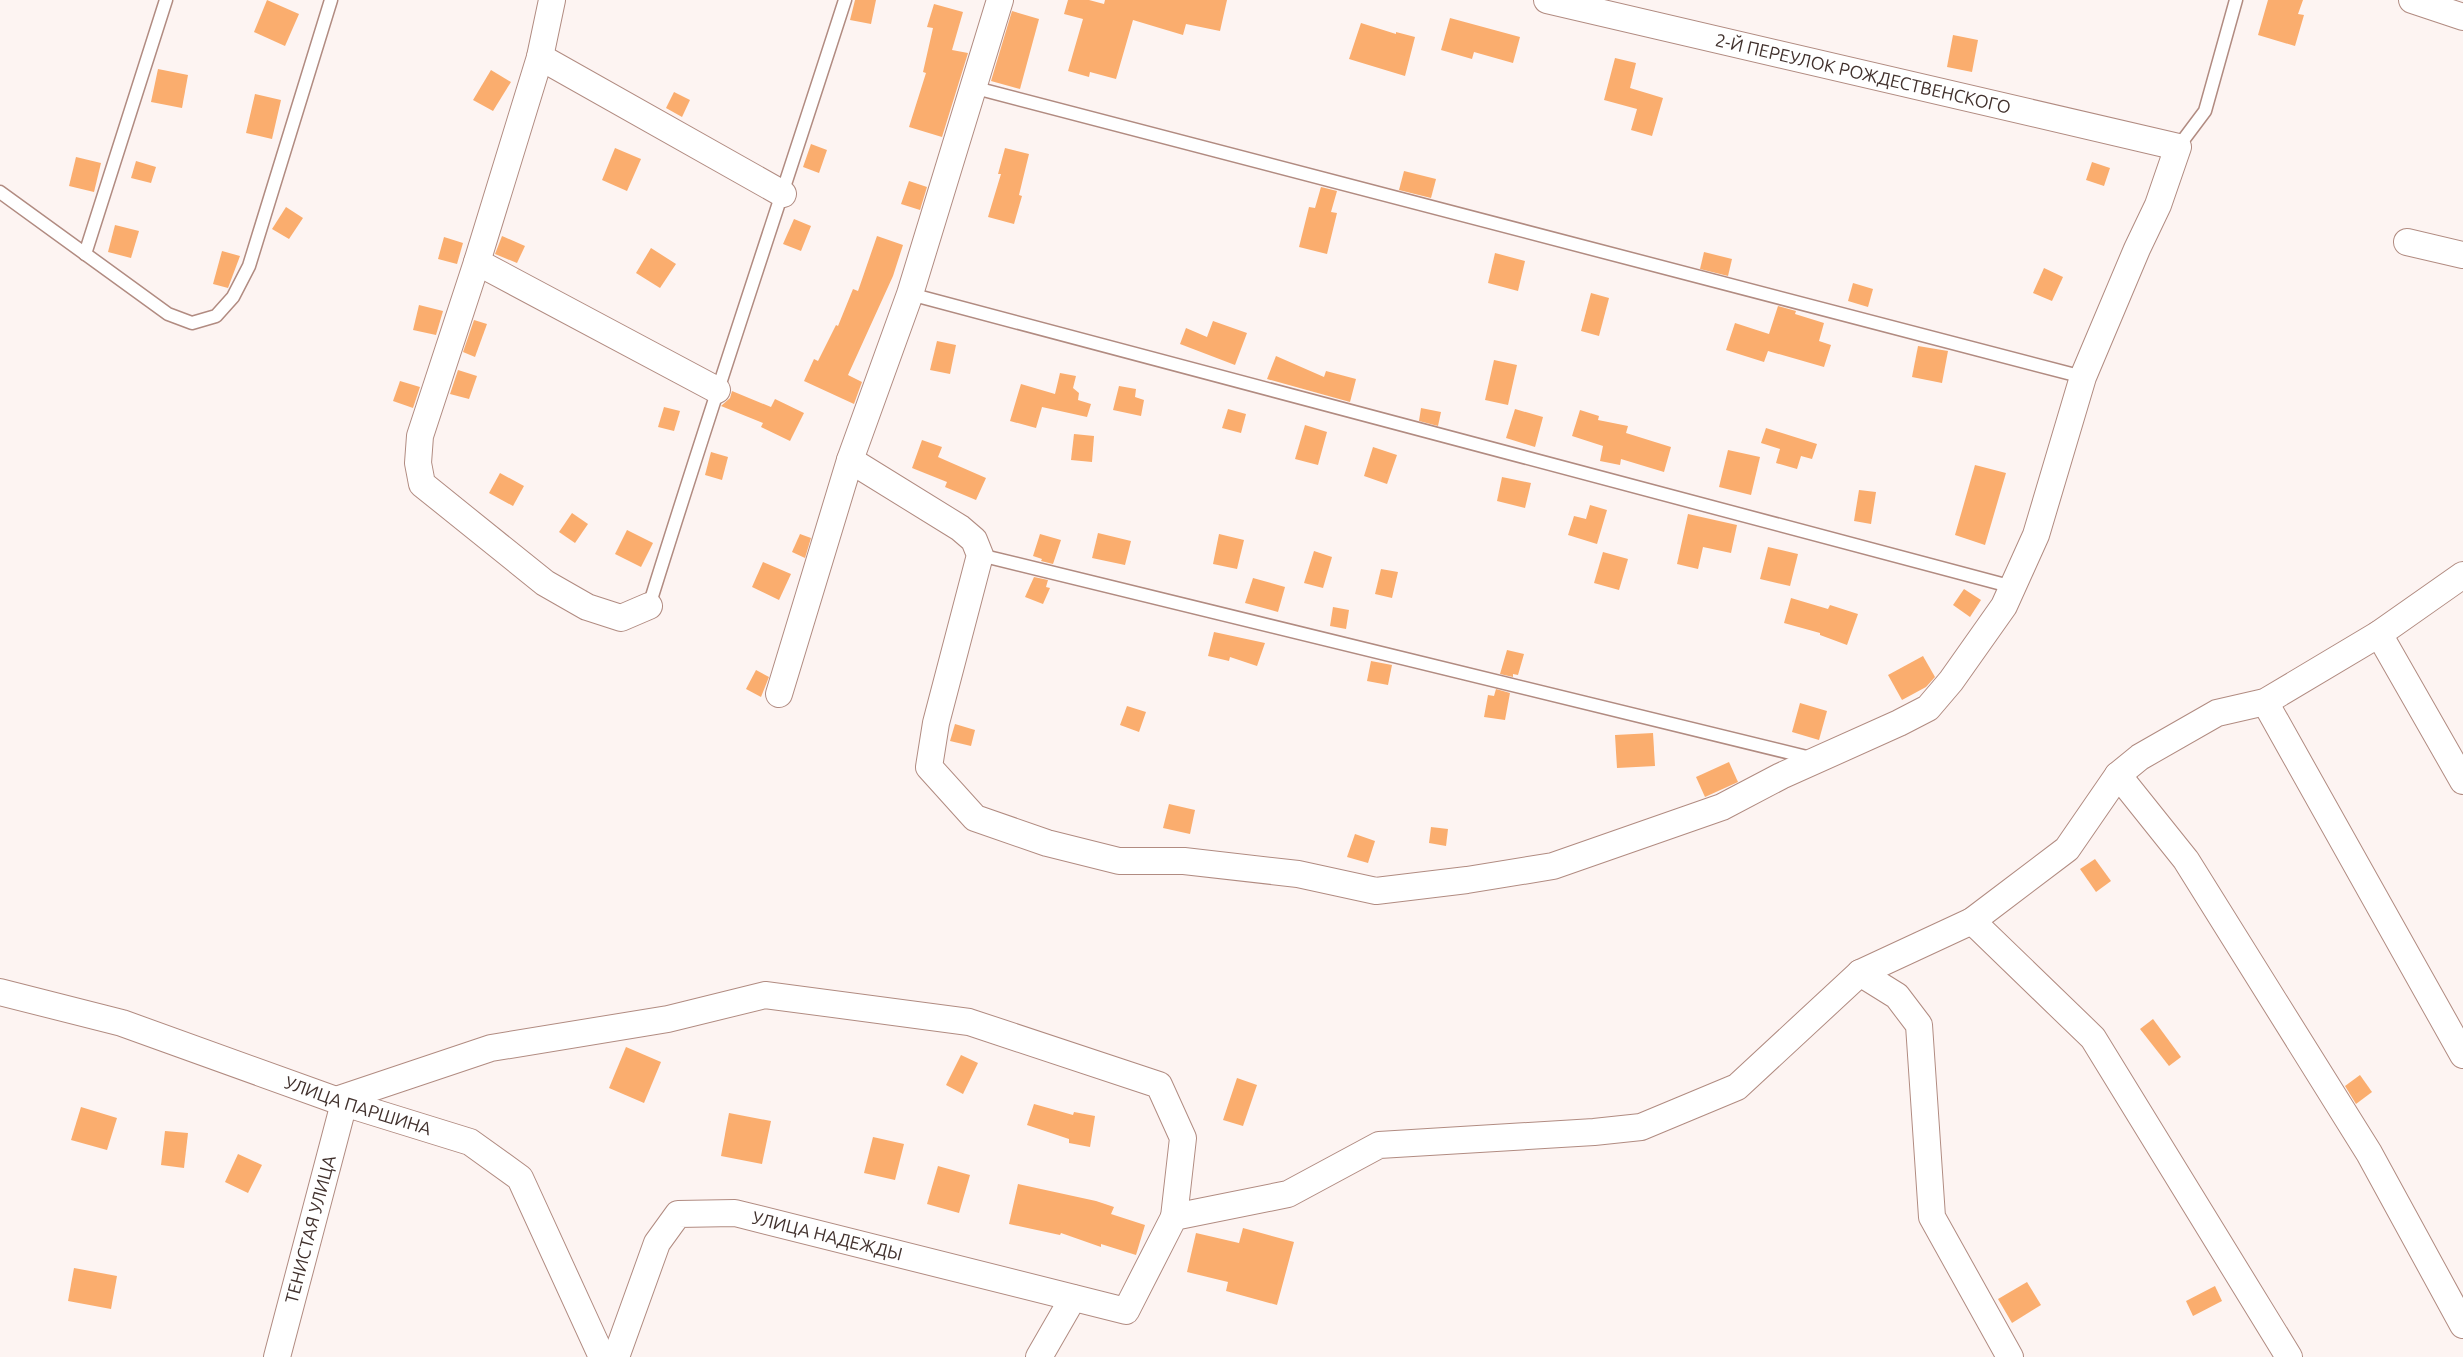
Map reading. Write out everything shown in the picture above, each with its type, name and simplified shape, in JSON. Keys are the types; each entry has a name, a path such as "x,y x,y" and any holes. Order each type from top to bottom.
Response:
{"street":[{"path":"552,0 540,57 477,262 420,436 418,463 422,484 546,583 587,607 621,618 649,606"},
{"path":"779,694 850,460 910,294 999,0"},
{"name":"2-Й ПЕРЕУЛОК РОЖДЕСТВЕНСКОГО","path":"1547,0 2178,147"},
{"path":"2412,0 2463,17"},
{"path":"540,57 783,194"},
{"path":"850,460 960,528 974,540 980,555 936,723 929,767 975,818 1047,843 1119,861 1184,861 1298,874 1376,891 1467,880 1553,866 1722,807 1781,776 1928,708 1951,681 2004,606 2013,587 2036,535 2083,376 2158,205 2178,147"},
{"path":"2407,242 2463,255"},
{"path":"477,262 717,390"},
{"path":"340,1102 490,1048 668,1018 765,995 958,1020 980,1025 1159,1085 1183,1138 1174,1217 1288,1194 1379,1145 1641,1127 1737,1087 1860,973 1972,921 2067,849 2118,774 2140,757 2217,713 2265,702 2379,634 2463,575"},
{"path":"2379,634 2463,781"},
{"path":"2265,702 2463,1055"},
{"path":"2118,774 2186,860 2363,1143 2463,1324"},
{"path":"1972,921 2093,1038 2289,1357"},
{"path":"1860,973 1897,996 1919,1025 1932,1217 2010,1357"},
{"name":"УЛИЦА ПАРШИНА","path":"0,992 122,1023 340,1102 470,1142 520,1178 602,1357"},
{"name":"ТЕНИСТАЯ УЛИЦА","path":"277,1357 340,1102"},
{"name":"УЛИЦА НАДЕЖДЫ","path":"616,1357 657,1243 678,1214 735,1213 1126,1311 1174,1217"},
{"path":"1039,1357 1073,1298"}],"lane":[{"path":"85,254 166,0"},
{"path":"0,192 168,314 192,323 216,316 233,297 249,266 331,0"},
{"path":"649,606 845,0"},
{"path":"2178,147 2205,111 2236,0"},
{"path":"972,87 2083,376"},
{"path":"910,294 2013,587"},
{"path":"980,555 1818,760"}],"building":[{"path":"267,0 299,14 285,46 254,32"},
{"path":"855,0 876,0 871,24 850,20"},
{"path":"1068,0 1089,0 1104,4 1105,0 1227,0 1220,31 1186,24 1183,35 1133,20 1116,79 1090,72 1089,77 1068,71 1083,19 1064,14"},
{"path":"2268,0 2303,0 2298,14 2304,15 2295,46 2258,35"},
{"path":"934,4 963,12 952,50 968,53 942,137 909,127 926,73 923,72 933,28 927,27"},
{"path":"1012,11 1039,19 1020,89 991,81"},
{"path":"1450,18 1520,37 1513,63 1474,52 1472,59 1441,50"},
{"path":"1361,23 1396,34 1396,32 1415,37 1405,76 1349,59"},
{"path":"1953,35 1978,40 1972,72 1947,67"},
{"path":"1615,58 1636,63 1630,88 1663,98 1652,136 1631,130 1637,109 1604,100"},
{"path":"158,69 188,75 182,108 151,102"},
{"path":"491,70 511,82 493,111 473,100"},
{"path":"674,92 690,100 682,117 666,108"},
{"path":"255,94 281,100 272,139 246,133"},
{"path":"811,144 827,150 819,173 803,167"},
{"path":"615,148 641,159 627,191 602,180"},
{"path":"1005,148 1029,154 1019,195 1022,196 1014,224 988,217 1001,174 998,174"},
{"path":"76,157 101,163 94,192 69,186"},
{"path":"136,161 156,167 151,183 131,178"},
{"path":"2092,162 2110,168 2104,186 2086,180"},
{"path":"1404,171 1436,179 1431,198 1399,190"},
{"path":"909,181 927,187 920,210 901,204"},
{"path":"1321,187 1337,191 1331,212 1337,213 1327,254 1299,247 1309,207 1315,208"},
{"path":"286,207 303,218 289,239 272,229"},
{"path":"794,219 811,226 801,251 783,244"},
{"path":"115,225 139,231 131,258 108,252"},
{"path":"502,236 525,246 517,263 495,254"},
{"path":"877,236 903,245 893,276 848,375 862,382 854,404 804,381 814,359 818,361 836,325 838,326 853,289 858,291"},
{"path":"444,237 463,243 457,264 438,259"},
{"path":"651,248 676,264 660,288 636,273"},
{"path":"222,251 240,256 228,288 213,284"},
{"path":"1704,252 1732,259 1728,276 1700,269"},
{"path":"1495,253 1525,261 1518,291 1488,283"},
{"path":"2044,268 2063,277 2052,301 2033,293"},
{"path":"1853,283 1873,289 1868,307 1848,301"},
{"path":"1591,293 1609,298 1599,336 1581,331"},
{"path":"419,305 443,311 436,335 413,330"},
{"path":"1778,306 1824,323 1819,341 1831,345 1824,367 1768,351 1764,362 1726,350 1735,323 1769,334"},
{"path":"474,320 487,324 475,357 463,352"},
{"path":"1213,321 1247,333 1235,365 1180,344 1186,328 1207,337"},
{"path":"937,341 956,345 950,374 930,370"},
{"path":"1918,346 1948,351 1942,383 1912,377"},
{"path":"1276,356 1324,377 1326,371 1356,379 1350,402 1267,379"},
{"path":"1494,360 1517,365 1508,405 1485,400"},
{"path":"458,370 477,376 469,399 450,394"},
{"path":"1060,373 1076,376 1073,388 1079,393 1078,400 1091,404 1087,417 1042,407 1036,428 1010,421 1021,384 1055,394"},
{"path":"400,381 420,387 413,408 393,401"},
{"path":"1119,386 1136,389 1135,397 1144,400 1141,416 1113,410"},
{"path":"732,391 771,407 775,399 804,413 790,441 761,427 763,423 721,406 730,398"},
{"path":"664,407 680,411 674,431 658,427"},
{"path":"1421,408 1441,412 1438,426 1419,421"},
{"path":"1228,409 1246,414 1241,433 1222,428"},
{"path":"1515,409 1543,417 1535,447 1506,438"},
{"path":"1580,410 1599,416 1598,420 1628,426 1626,433 1671,447 1664,472 1621,459 1620,465 1600,461 1603,446 1572,436"},
{"path":"1305,425 1327,432 1318,465 1295,459"},
{"path":"1766,428 1817,444 1812,459 1801,456 1797,469 1776,463 1780,449 1761,443"},
{"path":"1074,434 1094,436 1092,462 1071,460"},
{"path":"922,440 942,447 938,457 986,478 976,500 945,487 947,482 912,468"},
{"path":"1373,447 1397,455 1387,484 1364,476"},
{"path":"1728,450 1760,457 1751,495 1719,487"},
{"path":"711,452 728,457 722,480 705,475"},
{"path":"1975,465 2006,473 1985,545 1955,535"},
{"path":"500,473 524,486 513,506 489,493"},
{"path":"1502,477 1531,483 1525,508 1497,501"},
{"path":"1859,490 1876,492 1871,524 1854,521"},
{"path":"1590,505 1607,510 1597,544 1568,535 1574,516 1586,519"},
{"path":"572,513 588,524 575,543 559,532"},
{"path":"1688,514 1737,525 1731,553 1703,547 1698,569 1677,564"},
{"path":"627,530 653,543 641,567 615,554"},
{"path":"1098,533 1131,541 1125,565 1092,558"},
{"path":"800,534 811,538 805,558 792,552"},
{"path":"1040,534 1061,540 1053,564 1033,556"},
{"path":"1219,534 1244,540 1237,569 1213,564"},
{"path":"1768,547 1798,554 1790,586 1760,579"},
{"path":"1314,551 1332,557 1323,588 1304,583"},
{"path":"1603,552 1628,559 1619,590 1594,583"},
{"path":"763,562 791,574 779,600 752,587"},
{"path":"1381,569 1398,572 1392,598 1375,594"},
{"path":"1034,577 1048,580 1046,587 1050,588 1043,604 1025,597"},
{"path":"1253,578 1285,587 1278,612 1245,603"},
{"path":"1964,589 1981,600 1970,617 1953,605"},
{"path":"1791,598 1828,609 1830,605 1858,614 1847,645 1820,635 1820,633 1784,623"},
{"path":"1333,607 1349,610 1346,629 1330,626"},
{"path":"1214,632 1265,643 1257,666 1230,657 1229,661 1208,656"},
{"path":"1507,650 1524,654 1518,675 1513,674 1513,677 1500,674"},
{"path":"1923,656 1935,677 1926,687 1902,700 1888,675"},
{"path":"1371,661 1392,665 1388,685 1367,681"},
{"path":"756,670 769,677 761,697 746,689"},
{"path":"1496,689 1510,693 1505,720 1484,717 1488,695 1494,696"},
{"path":"1800,703 1827,711 1819,740 1792,732"},
{"path":"1127,706 1146,712 1139,732 1120,725"},
{"path":"955,724 975,730 971,746 950,741"},
{"path":"1653,733 1655,766 1617,768 1615,735"},
{"path":"1729,762 1738,782 1705,797 1696,777"},
{"path":"1169,804 1195,810 1190,834 1163,828"},
{"path":"1431,827 1448,829 1446,846 1429,843"},
{"path":"1355,834 1375,841 1368,863 1347,857"},
{"path":"2095,859 2111,881 2096,892 2080,869"},
{"path":"2153,1019 2181,1057 2169,1066 2140,1029"},
{"path":"626,1047 661,1062 644,1103 609,1088"},
{"path":"961,1055 978,1063 963,1094 946,1085"},
{"path":"2360,1075 2372,1092 2356,1104 2345,1086"},
{"path":"1237,1078 1257,1085 1243,1126 1223,1120"},
{"path":"1034,1104 1073,1115 1074,1112 1095,1116 1090,1147 1069,1143 1069,1139 1027,1125"},
{"path":"81,1107 117,1118 107,1150 71,1140"},
{"path":"729,1113 771,1121 762,1164 721,1156"},
{"path":"165,1131 188,1133 184,1168 161,1165"},
{"path":"873,1137 904,1144 895,1180 864,1173"},
{"path":"238,1154 262,1165 248,1193 225,1182"},
{"path":"938,1166 970,1175 959,1213 927,1204"},
{"path":"1018,1184 1096,1201 1114,1207 1111,1214 1145,1225 1136,1255 1101,1244 1101,1247 1061,1233 1060,1235 1009,1224"},
{"path":"1243,1228 1294,1242 1277,1305 1226,1291 1228,1282 1187,1272 1196,1233 1239,1243"},
{"path":"74,1268 117,1276 111,1309 68,1301"},
{"path":"2027,1282 2041,1305 2012,1323 1998,1299"},
{"path":"2215,1286 2222,1301 2193,1316 2186,1301"}]}
